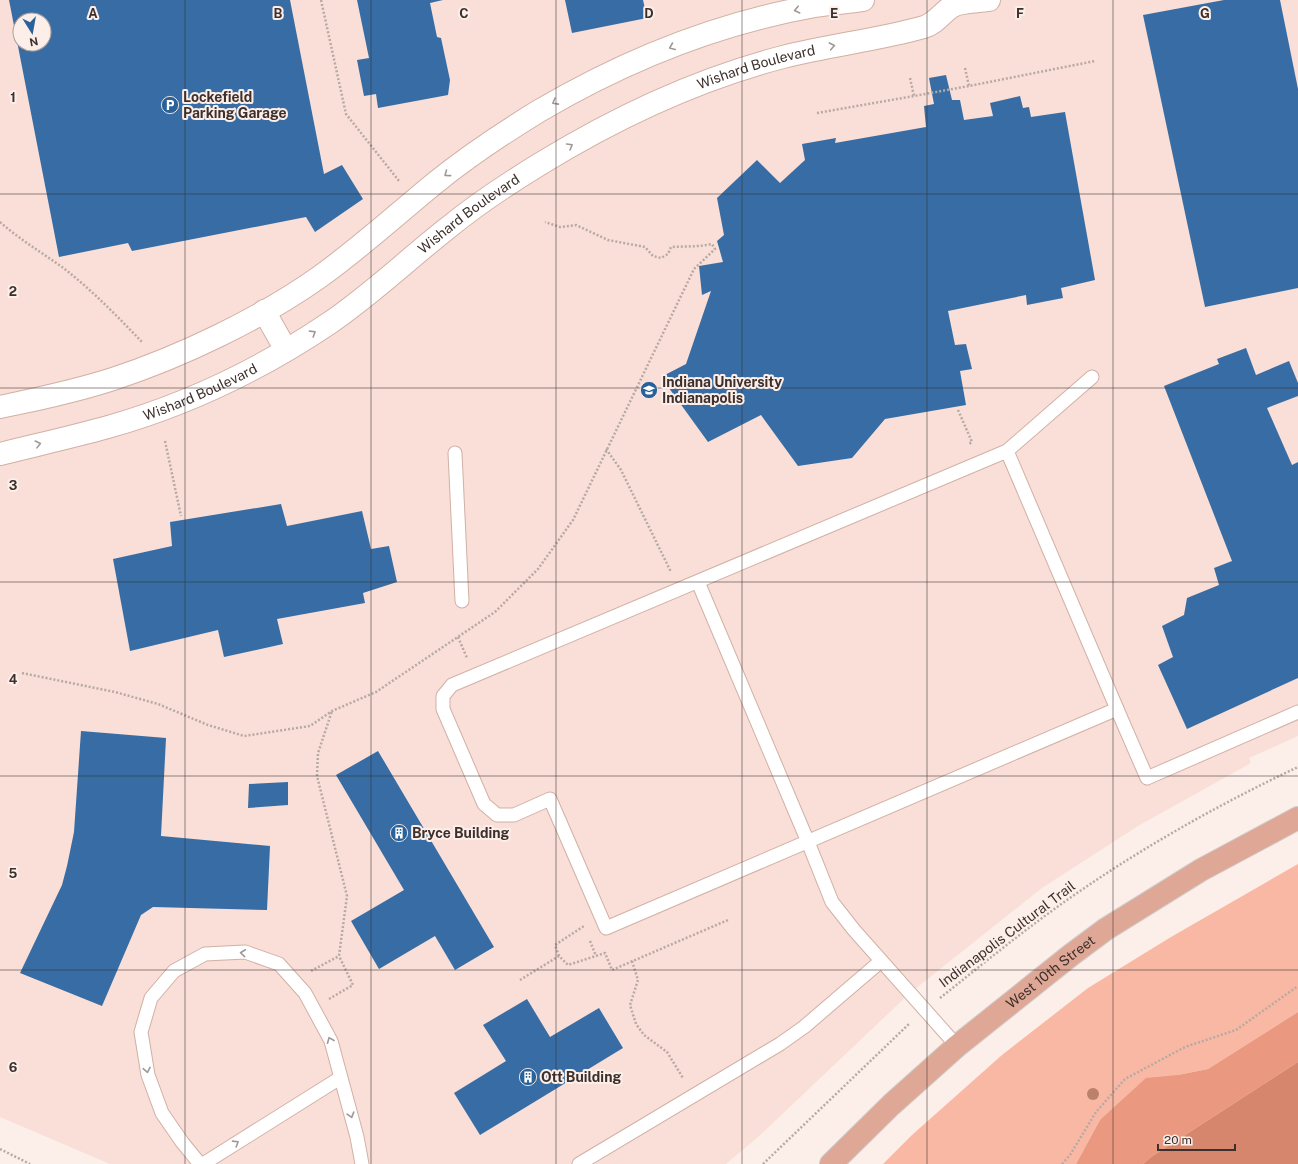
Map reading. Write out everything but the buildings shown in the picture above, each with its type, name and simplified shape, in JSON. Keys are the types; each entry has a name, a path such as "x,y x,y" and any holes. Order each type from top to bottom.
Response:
{"main road":[{"name":"West 10th Street","path":"831,1164 891,1105 957,1046 1106,929 1201,870 1298,818"}],"street":[{"path":"0,407 81,388 142,369 222,334 264,311 318,278 465,160 536,113 584,87 645,58 728,27 814,6 863,0"},
{"name":"Wishard Boulevard","path":"0,454 109,427 179,403 226,382 286,350 328,324 363,299 448,227 478,204 537,166 604,128 680,93 743,69 806,52 928,26 948,3 989,0"},
{"path":"264,311 286,350"}],"lane":[{"path":"1092,377 1007,451 452,685 443,696 443,709 484,804 496,815 514,815 550,799 606,928 1117,709"},
{"path":"1007,451 1147,778 1298,712"},
{"path":"455,452 462,601"},
{"path":"698,582 832,902 957,1046"},
{"path":"340,1078 201,1164 182,1142 162,1112 148,1075 141,1032 151,998 174,971 205,954 245,952 279,964 305,993 331,1041 340,1078 358,1137 362,1164"},
{"path":"579,1164 780,1044 804,1027 882,961"}],"path":[{"path":"320,0 346,114 401,185"},
{"path":"817,113 969,86 1095,61"},
{"path":"965,68 969,86"},
{"path":"910,78 914,96"},
{"path":"0,222 12,233 63,268 110,309 144,344"},
{"path":"22,673 115,692 158,704 208,725 244,736 310,726 332,711 376,692 495,612 538,568 573,520 606,448 694,270 715,249 712,244 671,247 668,254 661,258 653,256 645,247 608,240 576,225 560,227 551,226 545,222"},
{"path":"165,441 181,516"},
{"path":"606,448 621,470 671,572"},
{"path":"326,1001 353,984 339,956 347,896 317,776 318,753 332,711"},
{"name":"Indianapolis Cultural Trail","path":"763,1164 883,1047 925,1010 1043,917 1125,862 1226,803 1298,767"},
{"path":"586,931 583,925 555,945 559,956 568,965 605,953 612,970 728,920"},
{"path":"588,937 596,956"},
{"path":"309,972 339,956"},
{"path":"520,980 559,956"},
{"path":"632,961 638,980 634,988 630,1005 636,1024 644,1036 666,1052 683,1079"},
{"path":"1062,1164 1070,1155 1096,1112 1125,1079 1186,1047 1236,1030 1298,986"},
{"path":"0,1149 30,1164"}],"shaded area":[{"name":"Indiana University Indianapolis","path":"0,0 1298,0 1298,736 1249,758 1251,763 1138,826 1042,888 910,993 758,1137 726,1164 110,1164 0,1117"},
{"path":"1298,864 1298,1012 1208,1069 1178,1075 1100,1120 1076,1164 883,1164 912,1135 1002,1055 1088,988 1171,937"},
{"path":"1298,1012 1298,1062 1151,1157 1143,1164 1076,1164 1100,1120 1146,1078 1178,1075 1208,1069"},
{"path":"1298,1062 1298,1164 1143,1164 1151,1157"}],"place":[{"name":"Lockefield Parking Garage","path":"170,105"},
{"name":"Indiana University Indianapolis","path":"649,390"},
{"name":"Bryce Building","path":"399,833"},
{"name":"Ott Building","path":"528,1077"}]}
